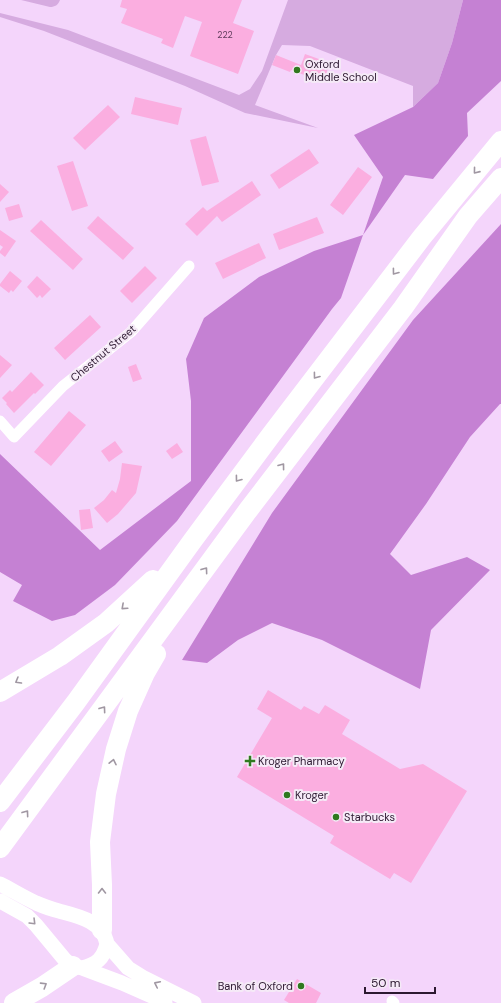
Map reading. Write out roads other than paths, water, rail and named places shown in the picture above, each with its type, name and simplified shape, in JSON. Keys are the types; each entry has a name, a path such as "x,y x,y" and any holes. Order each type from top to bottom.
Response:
{"highway":[{"path":"0,802 76,702 192,540 271,435 417,243 501,141"},
{"path":"1,846 249,509 403,308 468,216 501,178"},
{"path":"0,692 60,656 106,623 137,595 192,540"},
{"path":"104,937 100,842 106,794 116,749 128,711 145,674 190,591"},
{"path":"14,1003 78,967"}],"main road":[{"path":"0,884 35,902 93,922 128,968 144,978 194,1003"},
{"path":"0,901 27,916 65,960 78,967 122,983 165,1003"},
{"path":"78,967 90,966 98,961 104,953 104,937"}],"street":[{"name":"Chestnut Street","path":"0,421 14,437 63,386 131,332 189,266"}],"place":[{"name":"Oxford Middle School","path":"297,70"},
{"name":"Kroger Pharmacy","path":"250,761"},
{"name":"Kroger","path":"287,795"},
{"name":"Starbucks","path":"336,817"},
{"name":"Bank of Oxford","path":"301,986"}]}
